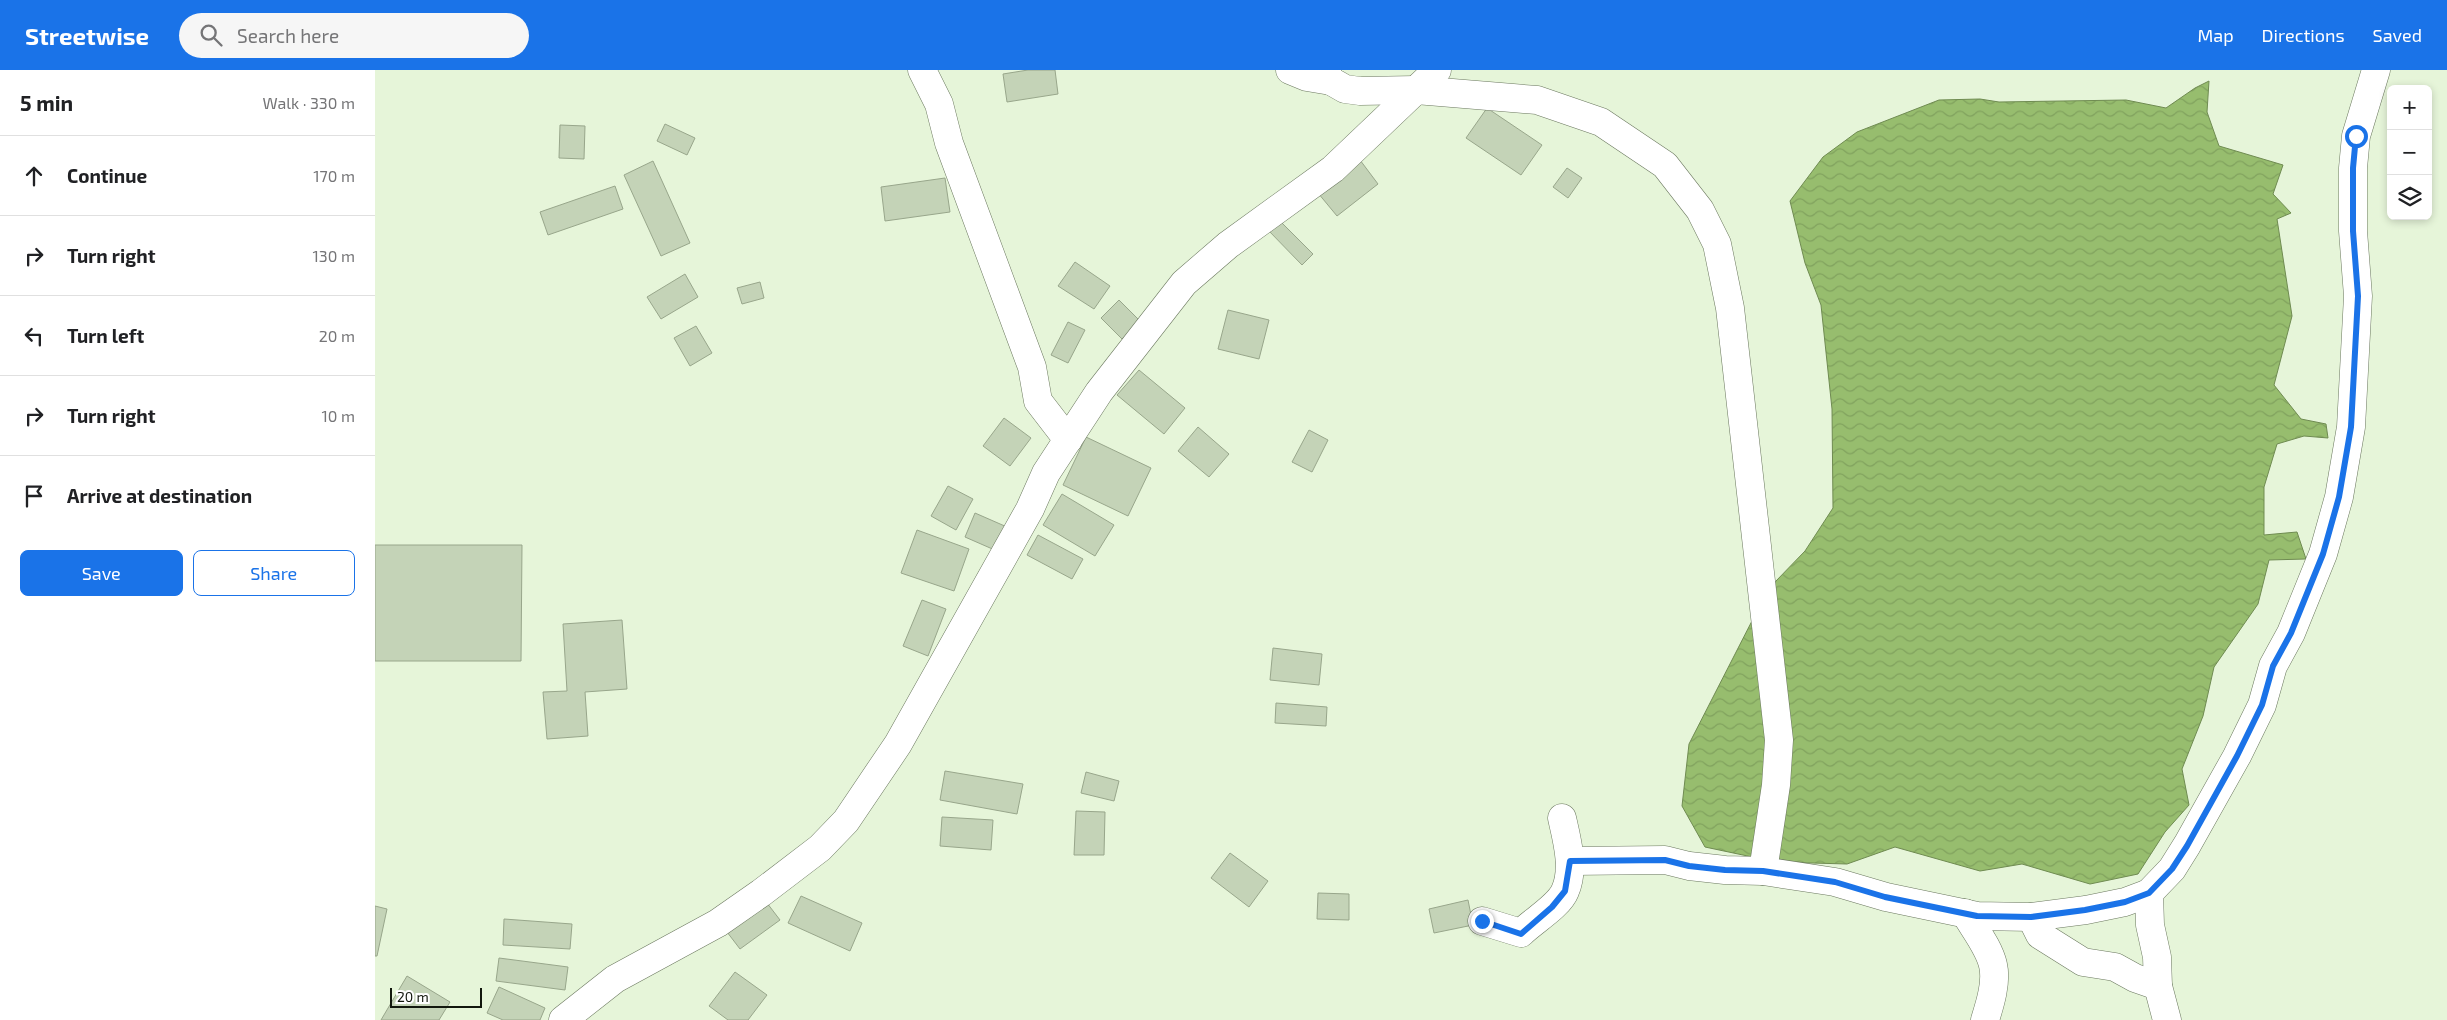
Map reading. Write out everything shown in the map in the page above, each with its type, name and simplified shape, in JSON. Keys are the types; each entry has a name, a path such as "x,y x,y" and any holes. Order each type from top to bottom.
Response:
{"street":[{"path":"922,70 939,104 949,143 1032,367 1039,401 1067,440"},
{"path":"1290,70 1307,77 1328,76 1345,89 1360,91 1416,90 1537,100 1601,122 1665,164 1700,210 1717,244 1736,356 1779,740 1776,785 1763,871"},
{"path":"563,1020 615,979 718,923 761,893 820,848 845,821 898,744 1030,509 1046,473 1099,392 1183,283 1228,245 1333,169 1437,70"},
{"path":"1570,861 1665,860 1689,866 1725,870 1763,871 1835,882 1885,897 1977,916 2031,917 2085,910 2125,902 2149,893 2172,869 2213,802 2262,705 2273,666 2291,633 2323,554 2339,497 2351,427 2358,296 2353,231 2353,168 2356,136 2376,70"},
{"path":"1482,921 1521,934 1552,907 1565,891 1570,861 1562,818"},
{"path":"2149,893 2150,925 2157,957 2158,986 2167,1020"},
{"path":"1965,913 1985,945 1994,965 1993,983 1985,1020"},
{"path":"2031,917 2040,935 2083,962 2115,967 2135,978 2158,986"}],"water":[{"path":"2209,81 2207,112 2219,146 2283,165 2273,194 2291,213 2277,219 2292,316 2274,385 2301,419 2326,424 2328,438 2304,436 2277,444 2264,487 2264,535 2297,532 2306,559 2269,560 2258,604 2214,667 2203,716 2182,769 2189,805 2165,832 2138,874 2090,884 2022,864 1980,871 1895,847 1847,864 1776,862 1705,847 1682,806 1689,744 1754,617 1776,581 1805,551 1833,508 1832,409 1821,305 1805,263 1790,201 1823,157 1857,132 1939,100 1980,99 1999,102 2126,100 2166,108 2195,88"}],"building":[{"path":"1028,70 1055,70 1058,94 1007,102 1003,74"},
{"path":"1487,108 1542,145 1521,175 1466,138"},
{"path":"665,124 695,138 687,155 657,141"},
{"path":"560,125 585,126 584,159 559,158"},
{"path":"1360,160 1378,184 1337,216 1318,193"},
{"path":"653,161 690,243 661,256 624,175"},
{"path":"1567,168 1582,178 1568,198 1553,187"},
{"path":"945,178 950,212 885,221 881,187"},
{"path":"615,186 623,209 548,235 540,212"},
{"path":"1279,220 1313,254 1302,265 1268,230"},
{"path":"1075,262 1110,286 1094,309 1058,286"},
{"path":"685,274 698,297 661,319 647,297"},
{"path":"760,282 764,298 742,304 737,288"},
{"path":"1119,300 1140,321 1122,339 1101,318"},
{"path":"1228,310 1269,320 1259,359 1218,349"},
{"path":"1068,322 1085,330 1068,363 1051,355"},
{"path":"696,326 712,353 690,366 674,338"},
{"path":"1139,370 1185,408 1164,434 1117,395"},
{"path":"1004,418 1031,438 1010,466 983,446"},
{"path":"1198,427 1229,454 1209,477 1178,451"},
{"path":"1309,430 1328,440 1312,472 1292,462"},
{"path":"1086,437 1151,468 1128,516 1063,485"},
{"path":"948,486 973,499 956,530 931,516"},
{"path":"1062,494 1114,525 1095,556 1043,525"},
{"path":"975,513 1007,527 997,551 965,537"},
{"path":"917,530 969,549 954,591 901,573"},
{"path":"1038,535 1083,559 1072,579 1027,555"},
{"path":"375,545 522,545 521,661 375,661"},
{"path":"922,600 946,609 928,656 903,646"},
{"path":"622,620 627,689 585,692 588,736 547,739 543,692 567,691 563,624"},
{"path":"1273,648 1322,654 1319,685 1270,680"},
{"path":"1276,703 1327,707 1326,726 1275,723"},
{"path":"945,771 1023,784 1017,814 940,800"},
{"path":"1086,772 1119,781 1114,801 1081,793"},
{"path":"1076,811 1105,812 1104,855 1074,855"},
{"path":"942,817 993,820 991,850 940,846"},
{"path":"1230,853 1268,881 1249,907 1211,878"},
{"path":"1318,893 1349,894 1349,920 1317,919"},
{"path":"801,896 862,923 850,951 788,923"},
{"path":"1468,900 1473,925 1434,933 1429,909"},
{"path":"767,903 780,920 740,949 727,932"},
{"path":"375,906 387,909 377,956 375,956"},
{"path":"504,919 572,924 570,949 503,945"},
{"path":"499,958 568,967 565,990 496,981"},
{"path":"735,972 767,995 748,1020 728,1020 709,1006"},
{"path":"407,976 450,1002 439,1020 381,1020"},
{"path":"499,987 545,1008 540,1020 503,1020 487,1013"}],"route":[{"path":"1482,921 1521,934 1536,918 1552,907 1565,891 1570,861 1665,860 1689,866 1725,870 1763,871 1835,882 1885,897 1977,916 2031,917 2085,910 2125,902 2149,893 2172,869 2187,846 2213,802 2262,705 2273,666 2291,633 2323,554 2339,497 2351,427 2358,296 2353,231 2353,168 2356,136"}]}
